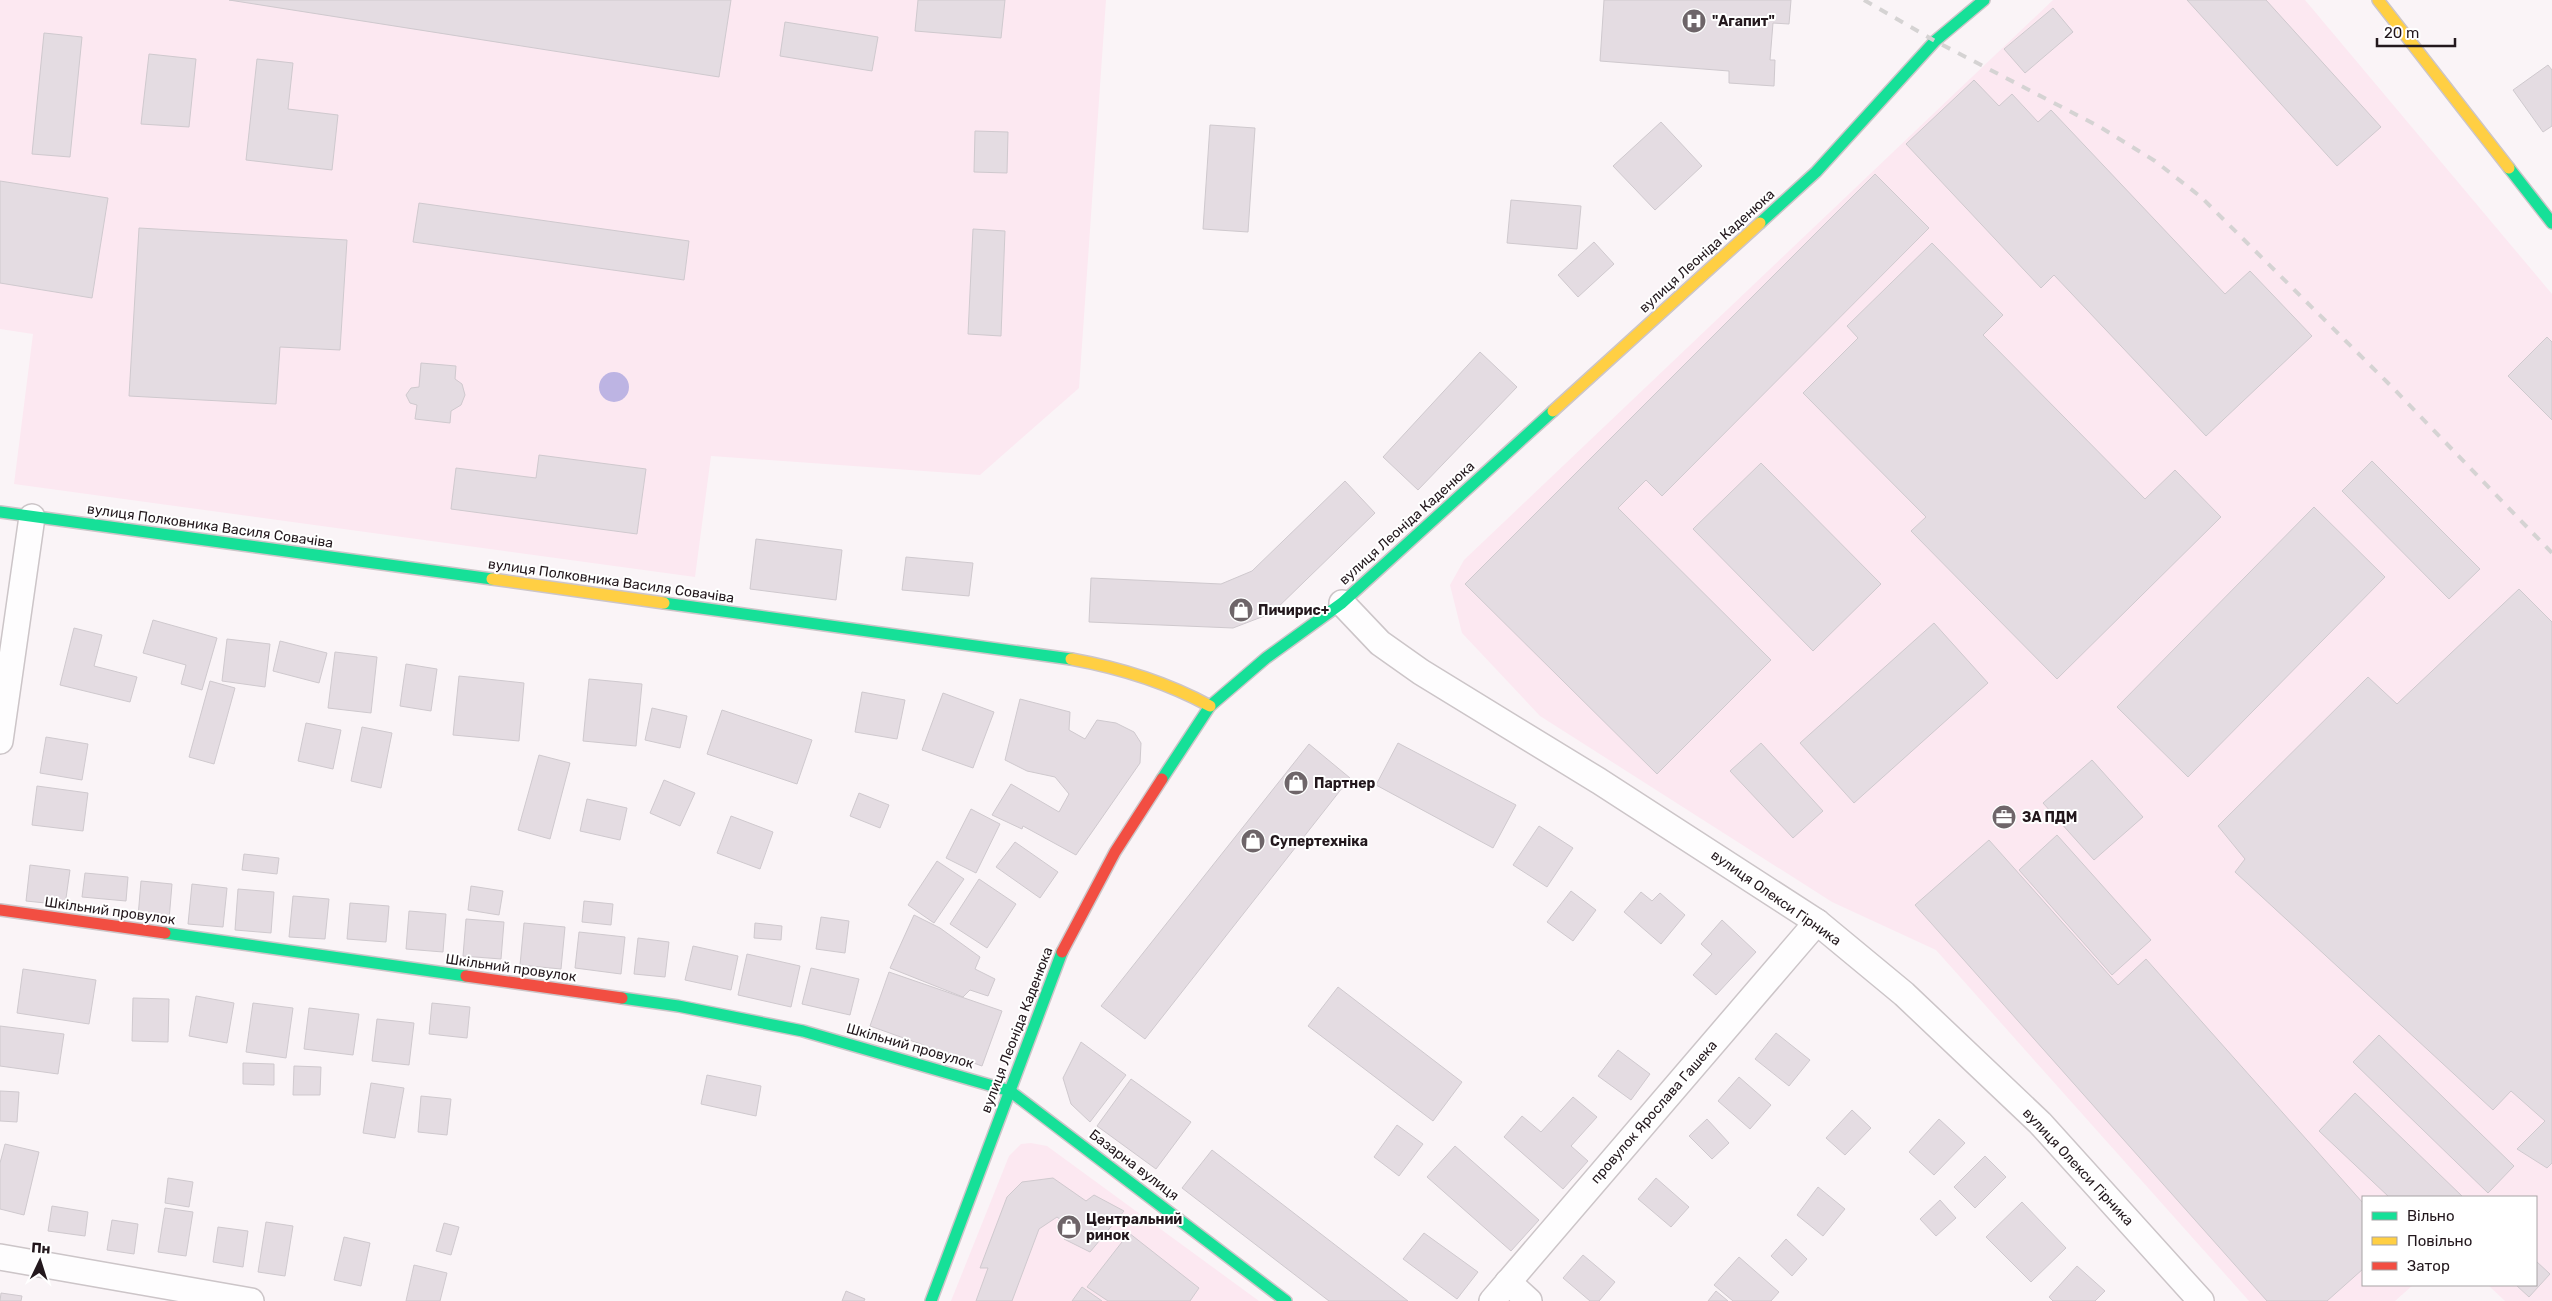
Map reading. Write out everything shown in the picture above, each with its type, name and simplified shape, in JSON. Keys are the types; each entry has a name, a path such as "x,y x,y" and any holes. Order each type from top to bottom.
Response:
{"street":[{"name":"вулиця Леоніда Каденюка","path":"931,1301 1058,959 1115,852 1210,706 1266,658 1342,603 1816,172 1935,41 1984,0"},
{"path":"2378,0 2552,223"},
{"name":"вулиця Полковника Василя Совачіва","path":"0,512 1060,657 1119,667 1156,678 1210,706"},
{"path":"0,741 32,517"},
{"name":"вулиця Олекси Гірника","path":"1342,603 1380,643 1421,672 1599,781 1817,922 1904,994 2040,1123 2201,1301"},
{"name":"Шкільний провулок","path":"0,910 678,1006 803,1031 1010,1091"},
{"name":"провулок Ярослава Гашека","path":"1492,1301 1817,922"},
{"name":"Базарна вулиця","path":"1010,1091 1286,1301"},
{"path":"0,1258 251,1301"},
{"path":"1508,1282 1529,1301"}],"shaded area":[{"path":"0,0 1106,0 1079,388 980,475 711,456 695,577 14,484 33,334 0,329"},
{"path":"2053,0 2305,0 2552,294 2552,1301 2505,1301 2489,1286 2537,1286 2537,1196 2362,1196 2362,1286 2412,1286 2395,1301 2249,1301 1936,950 1832,902 1540,716 1462,633 1450,585 1464,560"},
{"path":"614,372 625,376 629,387 625,398 614,402 603,398 599,387 603,376"},
{"name":"Центральний ринок","path":"1031,1143 1047,1146 1259,1301 951,1301 1009,1156 1021,1144"}],"building":[{"path":"229,0 731,0 719,77"},
{"path":"918,0 1005,0 1001,38 915,31"},
{"path":"1604,0 1791,0 1789,24 1773,23 1770,60 1775,60 1774,86 1729,83 1729,71 1600,61"},
{"path":"2187,0 2266,0 2381,127 2337,166"},
{"path":"2053,8 2073,32 2025,73 2004,49"},
{"path":"785,22 878,37 872,71 780,56"},
{"path":"44,33 82,37 70,157 32,154"},
{"path":"149,54 196,59 189,127 141,124"},
{"path":"257,59 293,63 288,109 338,115 332,170 246,160"},
{"path":"2548,65 2552,70 2552,126 2543,132 2513,90"},
{"path":"1974,80 1999,106 2012,94 2038,122 2051,110 2225,294 2250,271 2312,336 2206,436 2054,275 2041,288 1906,144"},
{"path":"1661,122 1702,166 1655,210 1613,166"},
{"path":"1210,125 1255,128 1248,232 1203,229"},
{"path":"975,131 1008,132 1007,173 974,172"},
{"path":"1875,174 1929,228 1662,496 1646,480 1618,508 1771,660 1657,774 1465,584"},
{"path":"0,181 108,198 92,298 0,283"},
{"path":"1511,200 1581,206 1577,249 1507,243"},
{"path":"419,203 689,241 684,280 413,242"},
{"path":"139,228 347,240 340,350 280,347 276,404 129,396"},
{"path":"973,229 1005,231 1001,336 968,334"},
{"path":"1594,242 1614,264 1578,297 1558,275"},
{"path":"1932,243 2003,315 1983,335 2145,499 2175,470 2221,517 2057,679 1911,531 1926,517 1803,393 1858,338 1847,326"},
{"path":"2547,337 2552,342 2552,420 2508,376"},
{"path":"1480,352 1517,387 1418,490 1383,457"},
{"path":"421,363 456,366 455,379 462,384 465,395 461,405 451,411 450,423 415,419 417,405 410,403 406,395 411,388 419,387"},
{"path":"539,455 646,469 637,534 451,509 456,468 536,478"},
{"path":"2372,461 2480,569 2449,599 2342,491"},
{"path":"1761,463 1881,584 1813,651 1693,529"},
{"path":"1345,481 1375,513 1272,613 1233,628 1089,622 1091,578 1221,584 1252,571"},
{"path":"2314,507 2385,577 2188,777 2117,707"},
{"path":"756,539 842,550 836,600 750,589"},
{"path":"906,557 973,563 969,596 902,590"},
{"path":"2519,589 2552,622 2552,1163 2547,1168 2517,1149 2545,1121 2511,1091 2493,1110 2235,872 2245,859 2218,826 2368,677 2397,704"},
{"path":"153,620 217,638 202,690 181,684 186,665 143,653"},
{"path":"1934,623 1988,683 1854,803 1800,743"},
{"path":"74,628 102,635 94,666 137,677 130,702 60,685"},
{"path":"227,639 270,644 265,687 222,681"},
{"path":"280,641 327,653 319,683 273,671"},
{"path":"335,652 377,657 371,713 328,708"},
{"path":"406,664 437,669 431,711 400,706"},
{"path":"459,676 524,683 519,741 453,735"},
{"path":"589,679 642,684 636,746 583,741"},
{"path":"210,681 235,688 214,764 189,757"},
{"path":"862,692 905,700 897,739 855,732"},
{"path":"943,693 994,712 973,768 922,750"},
{"path":"1020,699 1070,712 1069,730 1085,739 1097,720 1116,723 1134,732 1141,743 1140,763 1076,855 1023,826 1022,829 992,815 1011,784 1059,812 1069,794 1055,777 1027,771 1005,760"},
{"path":"652,708 687,716 680,748 645,740"},
{"path":"722,710 812,740 797,784 707,754"},
{"path":"306,723 341,730 333,769 298,761"},
{"path":"362,727 392,733 381,788 351,781"},
{"path":"46,737 88,744 82,780 40,773"},
{"path":"1398,743 1516,805 1493,848 1376,785"},
{"path":"1761,743 1823,811 1793,838 1730,771"},
{"path":"1309,744 1350,778 1145,1039 1101,1006"},
{"path":"539,755 570,763 550,839 518,830"},
{"path":"2092,760 2143,817 2094,860 2043,803"},
{"path":"664,780 695,793 680,826 650,813"},
{"path":"37,786 88,793 83,831 32,825"},
{"path":"859,793 889,805 880,828 850,816"},
{"path":"587,799 627,808 620,840 580,831"},
{"path":"971,809 1000,824 976,873 946,858"},
{"path":"731,816 773,832 760,869 717,853"},
{"path":"1539,826 1573,848 1547,887 1513,865"},
{"path":"2057,835 2151,940 2112,975 2019,870"},
{"path":"1989,840 2118,985 2146,959 2362,1202 2362,1270 2327,1301 2267,1301 1915,905"},
{"path":"1015,842 1058,872 1040,898 996,867"},
{"path":"244,854 279,858 277,874 242,870"},
{"path":"937,861 964,879 934,923 908,905"},
{"path":"30,865 70,870 65,905 26,901"},
{"path":"85,873 128,877 126,901 82,897"},
{"path":"979,879 1016,904 987,948 950,924"},
{"path":"141,881 172,884 169,920 138,917"},
{"path":"192,884 227,888 223,927 188,924"},
{"path":"471,886 503,891 499,915 468,910"},
{"path":"238,889 274,892 271,933 235,930"},
{"path":"1571,891 1596,910 1573,941 1547,922"},
{"path":"1641,892 1652,901 1660,893 1685,915 1661,944 1624,912"},
{"path":"293,896 329,899 325,939 289,937"},
{"path":"584,901 613,904 611,925 582,922"},
{"path":"350,903 389,906 386,942 347,939"},
{"path":"409,911 446,914 443,952 406,949"},
{"path":"914,915 940,928 980,957 975,969 995,979 988,996 970,990 963,997 890,968"},
{"path":"821,917 849,921 845,953 816,949"},
{"path":"466,919 504,922 501,959 463,956"},
{"path":"1722,920 1756,952 1716,995 1693,975 1712,954 1701,944"},
{"path":"524,923 565,927 561,969 520,965"},
{"path":"755,923 782,926 781,940 754,938"},
{"path":"579,932 625,937 621,974 575,968"},
{"path":"638,938 669,942 665,977 634,974"},
{"path":"693,946 738,956 731,990 685,980"},
{"path":"747,954 800,966 791,1007 738,995"},
{"path":"811,968 859,979 850,1015 802,1004"},
{"path":"23,969 96,980 89,1024 17,1013"},
{"path":"889,972 1002,1011 982,1066 870,1026"},
{"path":"1338,987 1462,1082 1433,1121 1308,1026"},
{"path":"196,996 234,1003 227,1043 189,1036"},
{"path":"133,998 169,999 168,1042 132,1041"},
{"path":"253,1003 293,1008 286,1058 246,1052"},
{"path":"432,1003 470,1007 467,1038 429,1034"},
{"path":"309,1008 359,1014 353,1055 304,1049"},
{"path":"377,1019 414,1023 409,1065 372,1061"},
{"path":"0,1026 64,1034 58,1074 0,1066"},
{"path":"1776,1033 1810,1060 1789,1086 1755,1059"},
{"path":"2379,1035 2514,1166 2488,1193 2353,1062"},
{"path":"1081,1042 1126,1075 1090,1122 1071,1104 1063,1078"},
{"path":"1618,1050 1650,1074 1631,1100 1598,1076"},
{"path":"243,1063 274,1064 274,1085 243,1084"},
{"path":"294,1066 321,1067 320,1095 293,1095"},
{"path":"707,1075 761,1086 756,1116 701,1104"},
{"path":"1739,1077 1771,1105 1750,1129 1718,1101"},
{"path":"1131,1079 1191,1122 1156,1169 1097,1126"},
{"path":"371,1083 404,1088 395,1138 363,1133"},
{"path":"0,1091 19,1092 17,1122 0,1121"},
{"path":"2355,1093 2462,1196 2388,1196 2319,1131"},
{"path":"421,1096 451,1099 447,1135 418,1132"},
{"path":"1573,1097 1597,1117 1571,1146 1588,1161 1563,1189 1504,1137 1522,1116 1541,1132"},
{"path":"1852,1110 1871,1128 1845,1155 1826,1138"},
{"path":"1707,1119 1729,1143 1712,1159 1689,1136"},
{"path":"1939,1119 1965,1143 1934,1175 1909,1152"},
{"path":"1397,1125 1423,1144 1399,1176 1374,1157"},
{"path":"5,1144 39,1152 24,1215 0,1209 0,1163"},
{"path":"1455,1146 1539,1220 1511,1251 1427,1177"},
{"path":"1212,1150 1408,1301 1329,1301 1182,1188"},
{"path":"1985,1156 2006,1177 1975,1208 1954,1187"},
{"path":"168,1178 193,1182 189,1207 165,1203"},
{"path":"1053,1178 1086,1201 1094,1195 1124,1211 1090,1252 1064,1239 1070,1227 1057,1217 1039,1229 1012,1301 976,1301 988,1268 980,1268 1007,1197 1022,1182"},
{"path":"1656,1178 1689,1207 1671,1227 1638,1199"},
{"path":"1818,1187 1845,1209 1823,1236 1797,1215"},
{"path":"1940,1200 1956,1218 1936,1236 1920,1219"},
{"path":"2022,1202 2066,1248 2031,1282 1986,1237"},
{"path":"52,1206 88,1212 85,1236 48,1231"},
{"path":"165,1208 193,1212 186,1256 158,1252"},
{"path":"112,1220 138,1224 134,1254 107,1250"},
{"path":"266,1222 293,1226 285,1276 258,1272"},
{"path":"444,1223 459,1227 451,1255 436,1251"},
{"path":"218,1227 248,1231 243,1267 213,1262"},
{"path":"1129,1233 1199,1288 1190,1301 1108,1301 1087,1287"},
{"path":"1424,1233 1478,1272 1457,1299 1403,1259"},
{"path":"344,1237 370,1243 361,1286 334,1280"},
{"path":"1786,1239 1807,1259 1792,1276 1771,1256"},
{"path":"1583,1255 1615,1282 1599,1301 1590,1301 1563,1278"},
{"path":"1739,1257 1779,1292 1771,1301 1733,1301 1714,1285"},
{"path":"2537,1262 2550,1274 2529,1297 2517,1286 2537,1286"},
{"path":"414,1265 447,1273 440,1301 406,1301"},
{"path":"2077,1266 2105,1291 2095,1301 2053,1301 2049,1297"},
{"path":"1082,1287 1102,1301 1072,1301"},
{"path":"846,1291 865,1299 864,1301 842,1301"},
{"path":"1716,1291 1728,1301 1708,1301"},
{"path":"1,1293 22,1296 21,1301 0,1301"}],"railway":[{"path":"1864,0 1935,41 2100,127 2155,161 2201,197 2393,388 2552,553"}],"traffic: fast":[{"path":"1760,223 1816,172 1935,41 1984,0"},
{"path":"2509,168 2552,223"},
{"path":"1162,779 1210,706 1266,658 1342,603 1553,411"},
{"path":"0,512 492,579"},
{"path":"664,603 1071,659"},
{"path":"165,933 466,976"},
{"path":"931,1301 1062,952"},
{"path":"622,998 678,1006 803,1031 1010,1091 1286,1301"}],"traffic: slow":[{"path":"2378,0 2509,168"},
{"path":"1553,411 1760,223"},
{"path":"492,579 664,603"},
{"path":"1071,659 1143,677 1177,690 1210,706"}],"traffic: jam":[{"path":"1062,952 1115,852 1162,779"},
{"path":"0,910 165,933"},
{"path":"466,976 622,998"}],"place":[{"name":"\"Агапит\"","path":"1694,21"},
{"name":"Пичирис+","path":"1241,610"},
{"name":"Партнер","path":"1296,783"},
{"name":"ЗА ПДМ","path":"2004,817"},
{"name":"Супертехніка","path":"1253,841"},
{"name":"Центральний ринок","path":"1069,1227"}]}
